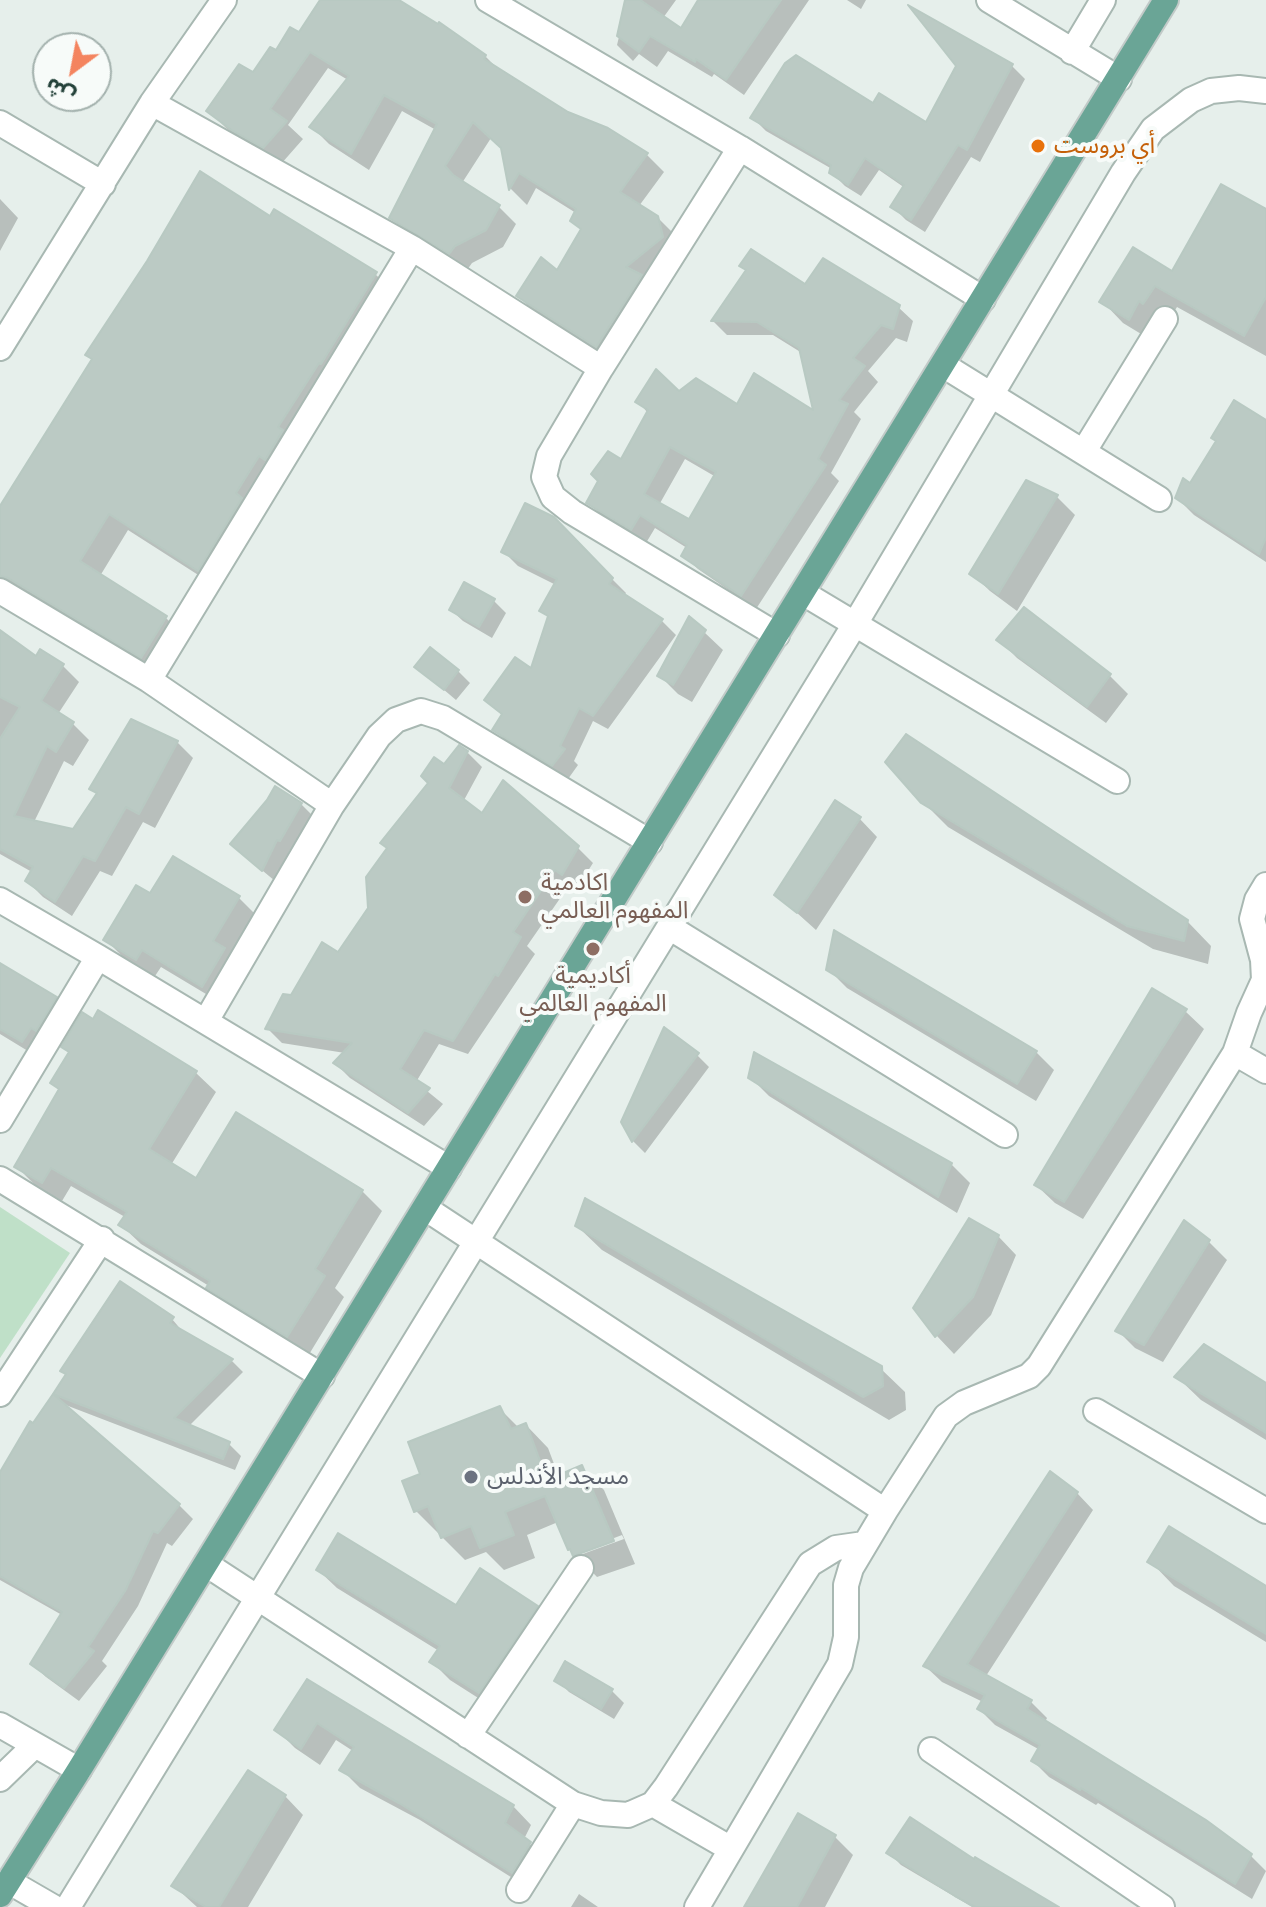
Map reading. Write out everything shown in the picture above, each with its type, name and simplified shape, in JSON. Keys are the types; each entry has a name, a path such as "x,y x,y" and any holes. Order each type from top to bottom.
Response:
{"main road":[{"path":"4,1888 322,1376 1166,0"}],"street":[{"path":"0,348 152,103 224,0"},
{"path":"989,0 1119,79"},
{"path":"1072,52 1103,0"},
{"path":"505,4 983,299"},
{"path":"68,1907 855,624 1123,173 1153,129 1191,100 1211,91 1239,88 1266,91"},
{"path":"152,103 412,248 601,368"},
{"path":"0,123 103,184"},
{"path":"740,148 601,368 549,456 544,477 553,497 572,512 777,635"},
{"path":"149,680 412,248"},
{"path":"1084,451 1165,319"},
{"path":"943,365 1159,499"},
{"path":"0,591 149,680 332,805"},
{"path":"803,593 1117,781"},
{"path":"206,1021 332,805 379,736 396,720 421,711 443,718 650,842"},
{"path":"697,1907 840,1664 846,1637 846,1585 864,1544 946,1416 964,1403 1029,1376 1039,1366 1235,1053 1264,980 1263,960 1252,919 1257,900 1266,885"},
{"path":"0,900 449,1168"},
{"path":"669,927 1005,1135"},
{"path":"0,1120 98,957"},
{"path":"1235,1053 1266,1071"},
{"path":"0,1179 322,1376"},
{"path":"425,1208 885,1511"},
{"path":"0,1394 102,1239"},
{"path":"1096,1411 1266,1511"},
{"path":"206,1564 573,1804 601,1813 628,1815 653,1804 810,1564 836,1548 864,1544"},
{"path":"468,1736 581,1568"},
{"path":"0,1725 79,1770"},
{"path":"0,1779 34,1746"},
{"path":"931,1750 1162,1907"},
{"path":"519,1890 573,1804"},
{"path":"653,1804 731,1849"},
{"path":"4,1888 53,1907"}],"green space":[{"path":"0,1207 70,1253 0,1358"}],"building":[{"path":"320,0 399,0 439,22 486,55 484,59 568,112 608,128 648,153 620,192 658,216 663,237 626,267 642,275 596,347 516,296 541,257 557,270 581,229 570,221 576,209 519,173 509,190 501,148 473,122 445,166 453,175 500,205 486,230 455,246 449,254 389,218 437,124 384,95 351,154 309,127 349,76 310,52 270,109 287,121 263,148 206,111 239,64 253,72 270,47 276,50 290,27 299,32"},
{"path":"625,0 640,0 681,28 698,0 781,0 726,80 696,59 695,62 650,36 639,52 617,36"},
{"path":"908,5 1013,64 967,150 958,145 911,220 890,207 904,185 865,158 848,185 829,173 831,165 750,118 785,63 796,55 873,103 879,93 926,122 956,66"},
{"path":"200,171 270,216 274,209 377,272 278,427 283,430 265,460 259,456 236,493 242,498 198,571 109,514 80,561 167,616 141,658 0,576 0,506 92,359 85,355 147,261"},
{"path":"1221,184 1266,209 1266,297 1244,336 1155,286 1143,304 1139,301 1129,320 1099,302 1133,247 1172,271"},
{"path":"751,249 805,284 823,258 900,305 893,329 881,325 853,358 865,366 839,400 848,404 818,459 826,465 741,596 681,556 687,545 640,515 631,530 586,503 598,481 591,474 608,451 621,459 648,410 635,402 656,369 679,391 696,378 737,404 754,373 813,410 799,348 757,322 711,321 746,270 739,266","holes":["670,447 716,472 689,519 644,494"]},
{"path":"1234,400 1266,420 1266,537 1259,554 1175,498 1183,478 1190,483 1216,441 1211,438"},
{"path":"1026,480 1058,495 998,594 969,574"},
{"path":"525,503 554,517 613,578 609,584 663,619 593,716 579,708 560,746 565,749 552,766 492,730 502,714 484,700 515,657 531,668 548,616 539,611 557,579 501,552"},
{"path":"464,582 495,599 479,627 449,610"},
{"path":"1024,607 1111,674 1087,707 996,640"},
{"path":"689,616 706,630 673,685 657,676"},
{"path":"0,630 36,656 40,649 64,664 41,701 74,722 56,752 47,746 14,816 73,829 97,793 89,789 131,719 178,741 139,814 126,807 95,861 83,856 55,902 25,881 33,867 0,849 0,739 20,707 0,697"},
{"path":"430,647 459,670 444,690 414,667"},
{"path":"906,734 1188,920 1184,941 1127,926 921,803 885,762"},
{"path":"459,745 468,751 449,788 482,813 503,780 579,846 562,875 555,870 513,932 521,937 453,1041 424,1030 400,1069 430,1088 408,1113 333,1063 352,1043 265,1029 283,994 291,995 322,942 338,952 368,908 366,877 387,848 380,843 428,783 421,776 434,757 444,764"},
{"path":"275,786 302,803 280,841 277,840 262,871 230,844"},
{"path":"835,800 861,817 797,913 774,895"},
{"path":"173,856 240,896 213,941 225,948 202,987 142,950 136,960 103,940 136,885 150,893"},
{"path":"834,930 1037,1051 1017,1084 826,970"},
{"path":"0,963 57,997 36,1031 31,1028 22,1042 0,1029"},
{"path":"1152,988 1187,1009 1064,1202 1034,1185"},
{"path":"98,1010 197,1071 149,1149 196,1178 236,1112 363,1190 315,1269 325,1276 287,1337 206,1288 210,1281 118,1225 127,1212 51,1168 42,1183 14,1167 59,1089 50,1083 69,1052 61,1047 82,1012 93,1019"},
{"path":"664,1027 699,1053 632,1142 621,1122"},
{"path":"754,1052 952,1163 938,1197 748,1078"},
{"path":"585,1198 882,1366 883,1386 863,1397 575,1226"},
{"path":"969,1218 999,1235 973,1297 935,1337 913,1308"},
{"path":"1184,1220 1210,1240 1144,1345 1115,1331"},
{"path":"120,1281 174,1317 170,1323 233,1359 174,1418 230,1442 223,1459 53,1394 66,1374 60,1371"},
{"path":"1204,1344 1266,1383 1266,1433 1174,1377"},
{"path":"53,1394 180,1504 158,1533 153,1531 125,1591 88,1647 94,1651 64,1688 30,1664 62,1612 0,1576 0,1472 30,1421 33,1423"},
{"name":"مسجد الأندلس","path":"500,1406 511,1429 526,1423 547,1480 582,1465 614,1541 573,1556 545,1496 505,1512 514,1535 480,1548 471,1526 441,1538 428,1506 414,1512 402,1481 420,1474 408,1442"},
{"path":"1050,1471 1078,1492 967,1664 1032,1700 1027,1709 1206,1820 1252,1854 1235,1884 1081,1788 1031,1761 1040,1745 977,1709 985,1695 923,1666"},
{"path":"1169,1526 1266,1586 1266,1634 1147,1562"},
{"path":"338,1533 456,1605 480,1568 538,1606 479,1693 429,1662 440,1646 316,1570"},
{"path":"565,1661 613,1689 601,1709 554,1681"},
{"path":"307,1679 514,1805 505,1823 531,1842 512,1873 339,1770 354,1747 317,1723 301,1749 274,1730"},
{"path":"248,1770 286,1795 219,1907 206,1907 171,1886"},
{"path":"798,1813 836,1835 797,1907 744,1907"},
{"path":"910,1817 974,1859 1059,1907 975,1907 955,1896 886,1853"}],"place":[{"name":"أي بروست","path":"1038,146"},
{"name":"اكادمية المفهوم العالمي","path":"525,897"},
{"name":"أكاديمية المفهوم العالمي","path":"593,949"},
{"name":"مسجد الأندلس","path":"471,1477"}]}
